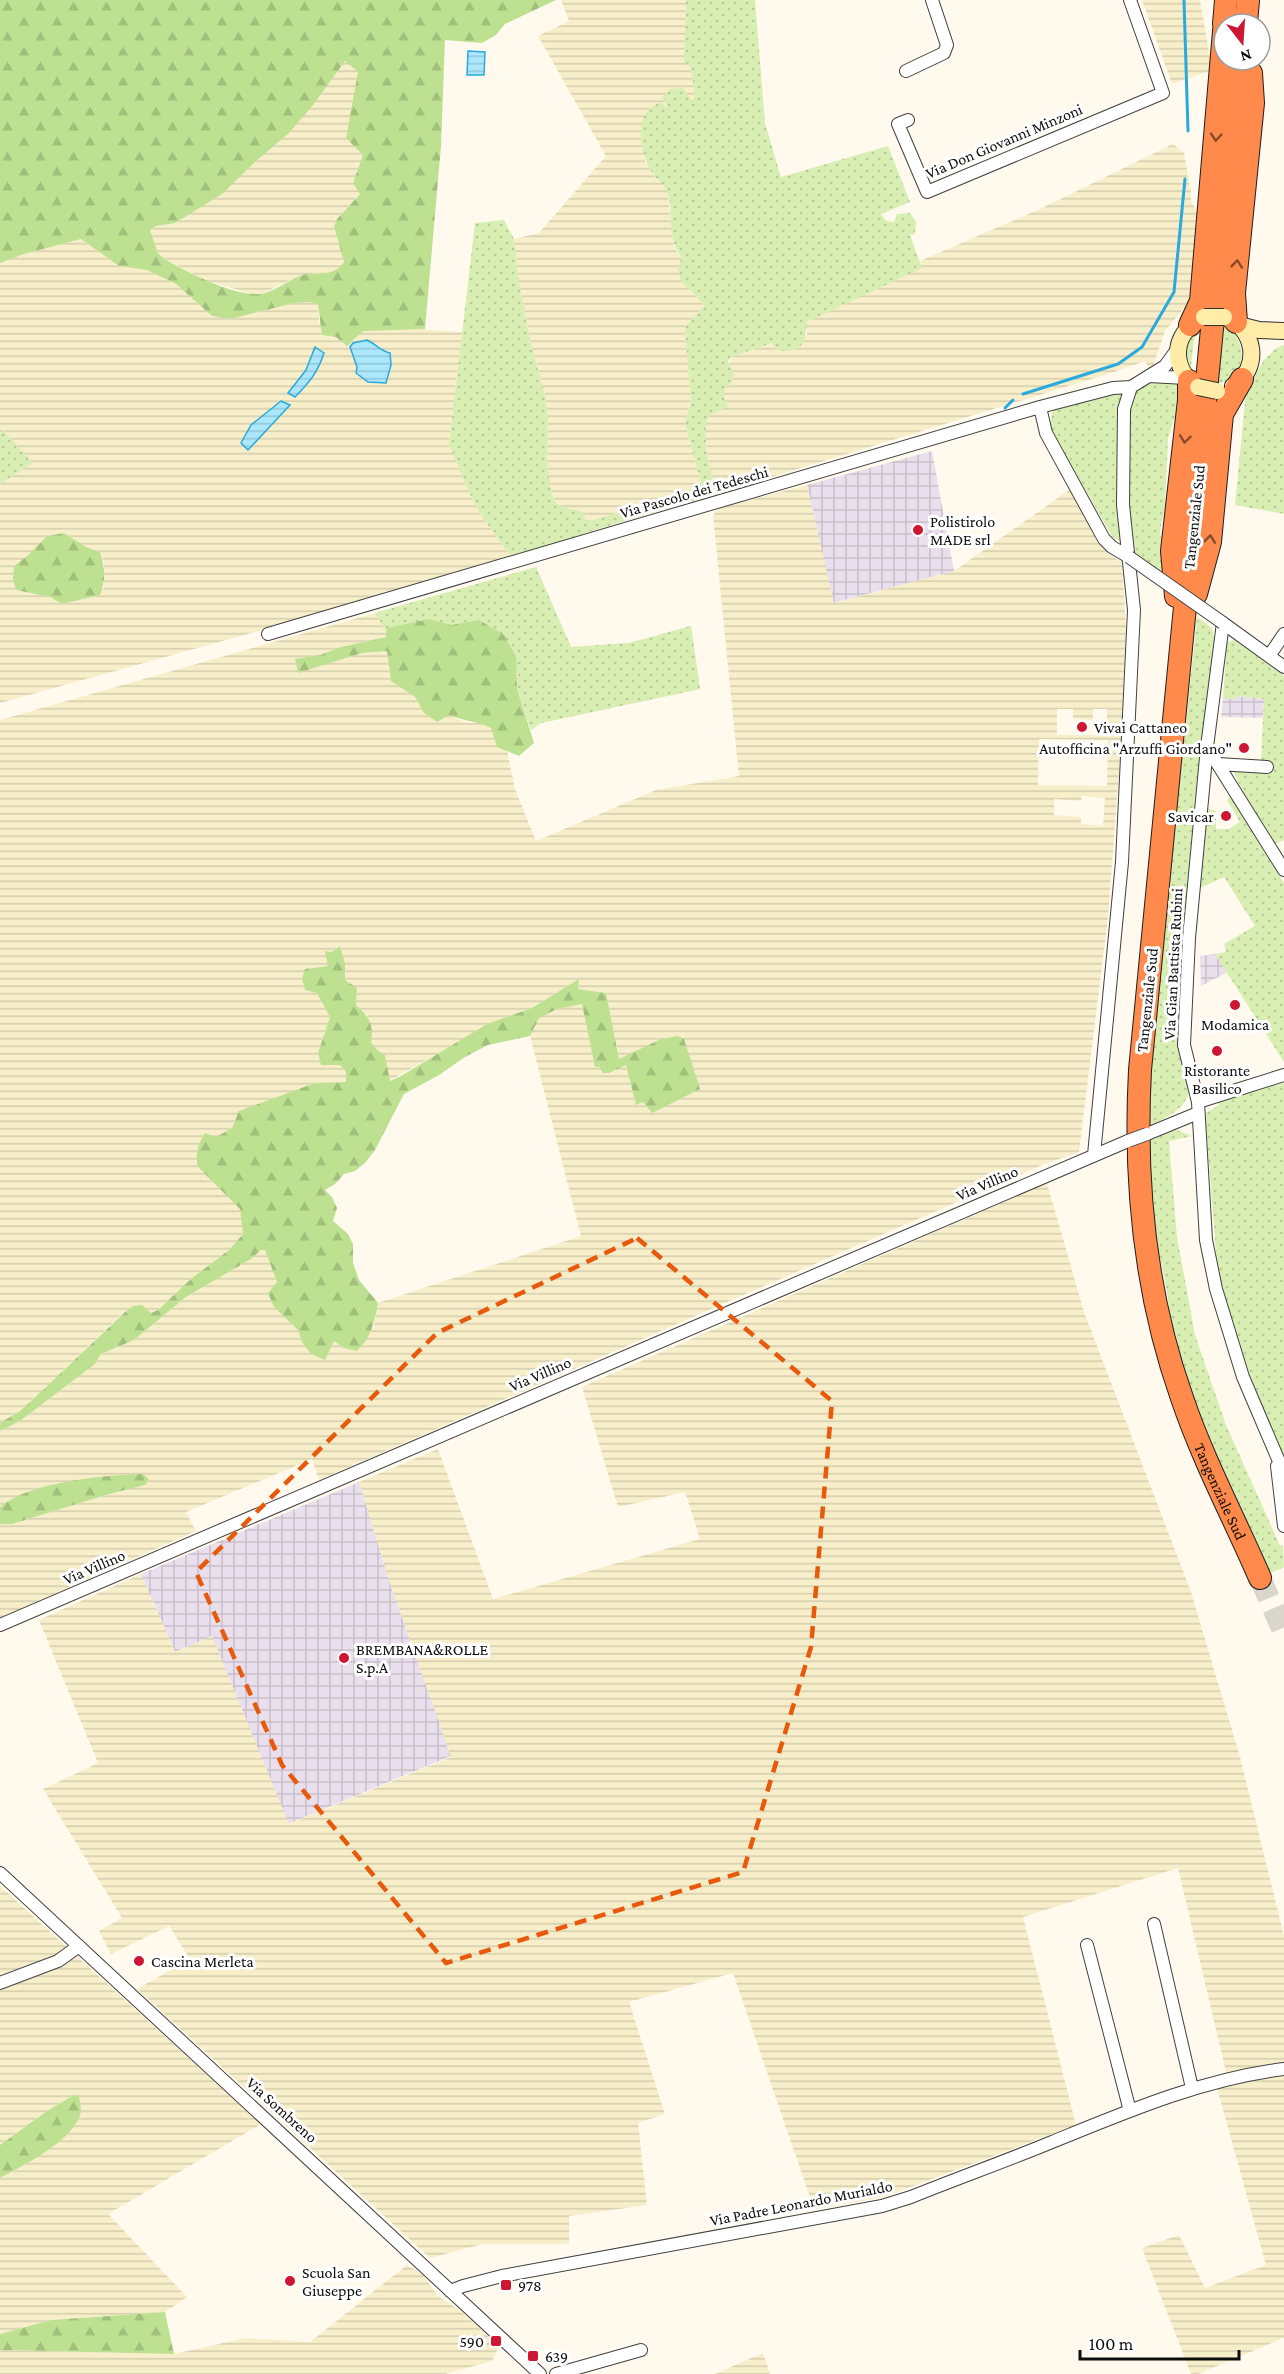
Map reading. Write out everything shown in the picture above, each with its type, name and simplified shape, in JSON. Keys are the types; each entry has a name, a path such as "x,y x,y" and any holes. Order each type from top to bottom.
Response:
{"highway":[{"path":"1195,322 1201,301 1221,72"},
{"path":"1213,382 1188,408 1172,551 1176,604 1184,612 1193,606 1208,557 1222,414 1213,382 1241,72"},
{"path":"1235,323 1234,293 1253,103 1251,72"},
{"name":"Tangenziale Sud","path":"1184,612 1140,1070 1137,1123 1139,1195 1150,1280 1170,1363 1203,1452 1260,1578"}],"street":[{"path":"906,72 944,53 947,45 932,0"},
{"name":"Via Don Giovanni Minzoni","path":"903,122 927,192 1163,93 1130,0"},
{"path":"1213,382 1178,361 1178,348 1182,334 1195,322 1214,316 1259,330 1284,331"},
{"path":"1213,382 1249,338 1235,323"},
{"path":"1148,376 1213,382 1284,331"},
{"path":"1095,1155 1122,862 1134,610 1123,505 1124,409 1131,387 1167,363 1178,348"},
{"name":"Via Pascolo dei Tedeschi","path":"268,634 1040,407 1113,388 1131,387"},
{"path":"1040,407 1046,433 1104,539 1284,667"},
{"name":"Via Gian Battista Rubini","path":"1223,623 1207,747 1189,938 1184,1045 1198,1107 1206,1240 1216,1289 1243,1377 1284,1473"},
{"path":"1269,656 1284,634"},
{"path":"1207,747 1284,870"},
{"path":"1218,764 1267,767"},
{"name":"Via Villino","path":"0,1625 1095,1155 1198,1107 1284,1075"},
{"path":"1276,1455 1284,1526"},
{"name":"Via Sombreno","path":"0,1873 381,2224 540,2374"},
{"path":"1155,1924 1192,2088"},
{"path":"1087,1945 1130,2111"},
{"path":"0,1983 58,1961 79,1946"},
{"name":"Via Padre Leonardo Murialdo","path":"450,2291 502,2276 890,2204 1192,2088 1241,2075 1284,2068"},
{"path":"556,2374 641,2350"}],"highlighted area":[{"path":"637,1238 832,1401 811,1647 743,1872 446,1963 282,1765 196,1572 437,1333"}],"shaded area":[{"path":"561,0 686,0 684,61 691,68 695,97 692,102 670,112 661,102 642,119 642,140 645,161 654,176 667,188 674,248 682,258 690,292 702,301 704,306 686,326 685,332 691,402 685,423 701,482 696,488 587,522 581,511 562,507 556,503 551,490 547,460 546,399 531,344 519,282 514,239 539,233 606,156 538,36 569,21"},
{"path":"1142,0 1200,0 1212,70 1172,84"},
{"path":"345,60 359,72 346,137 363,155 353,182 360,193 334,225 344,262 339,269 330,274 315,273 292,279 264,293 252,294 204,280 162,257 158,253 150,232 156,226 175,223 197,208 289,133"},
{"path":"1173,144 1184,153 1191,202 1203,219 1194,296 1165,331 1153,366 1148,368 1146,361 716,494 710,474 704,424 708,415 727,407 723,395 731,357 773,343 807,336 807,322 921,268 920,261 1040,209"},
{"path":"81,239 119,266 147,270 176,284 212,316 230,319 295,303 311,302 318,305 319,322 336,337 354,341 362,331 405,328 462,332 449,444 481,515 513,560 0,703 0,484 32,463 3,431 0,434 0,263 24,254","holes":["353,343 377,344 387,353 391,365 386,383 368,382 356,373 357,367 350,347","64,533 86,547 100,552 104,562 104,587 100,595 62,604 50,597 17,590 14,566 47,536"]},
{"path":"932,451 954,571 833,603 807,485"},
{"path":"807,485 834,603 954,571 1072,488 1109,554 1122,563 1126,629 1120,758 1108,917 1079,1152 1042,1165 319,1480 312,1459 186,1512 196,1531 0,1618 0,1524 12,1524 125,1491 143,1474 103,1477 52,1485 24,1494 0,1507 0,1431 20,1421 95,1364 101,1354 134,1340 186,1297 251,1259 261,1250 265,1250 277,1282 274,1307 298,1330 302,1342 334,1341 344,1348 374,1327 378,1303 581,1236 530,1036 538,1018 557,1009 582,1003 595,1066 609,1073 626,1064 636,1105 643,1102 652,1113 673,1101 685,1049 684,1039 661,1039 619,1060 606,993 578,989 578,980 532,1008 487,1024 389,1081 385,1055 371,1042 367,1015 356,1005 357,989 345,980 345,963 340,946 331,952 329,966 319,967 317,993 330,1017 318,1053 340,1065 346,1072 346,1082 315,1083 262,1104 232,1128 216,1137 198,1167 240,1209 243,1234 229,1250 192,1278 158,1310 151,1313 145,1309 125,1311 20,1411 0,1423 0,720 536,567 571,647 629,643 691,626 700,689 541,723 531,730 517,689 479,620 388,635 295,660 299,672 362,653 387,651 391,681 415,697 424,713 449,715 467,723 480,723 491,728 497,747 507,750 515,789 536,841 656,790 739,776 713,516 719,508","holes":["1057,709 1073,709 1073,719 1093,720 1093,709 1107,709 1107,735 1057,735","1039,739 1108,740 1107,786 1038,785","1082,796 1105,798 1103,826 1081,824 1081,817 1054,815 1054,799 1081,801"]},
{"path":"1237,696 1264,699 1263,718 1221,717 1223,698 1237,699"},
{"path":"1215,954 1228,972 1201,986 1200,956"},
{"path":"1047,1183 1084,1312 1191,1592 1240,1757 1284,1936 1284,2064 1226,2072 1178,1868 1023,1917 1076,2125 884,2197 814,2209 733,1973 629,2002 665,2114 638,2123 647,2205 569,2216 569,2244 483,2244 430,2258 137,1989 190,1959 169,1926 111,1954 99,1931 122,1918 43,1789 98,1763 39,1620 141,1574 175,1652 212,1636 289,1824 451,1757 390,1583 359,1482 438,1449 493,1599 700,1539 685,1492 618,1507 582,1387"},
{"path":"359,1482 390,1583 451,1756 288,1824 212,1636 175,1652 141,1574"},
{"path":"0,1886 261,2124 108,2214 187,2297 165,2312 51,2320 0,2334 0,2178 22,2167 72,2130 74,2095 47,2111 0,2145"},
{"path":"1284,2076 1284,2338 1198,2374 1191,2374 1142,2248 1179,2235 1205,2288 1266,2265 1217,2088 1245,2081"},
{"path":"407,2265 422,2274 438,2296 458,2309 499,2346 492,2361 445,2374 0,2374 0,2350 174,2354 246,2338 310,2342"},
{"path":"763,2353 770,2374 715,2374"}],"green space":[{"path":"0,0 556,0 505,24 496,35 482,43 445,40 441,146 425,329 363,331 347,346 336,337 322,335 318,305 311,302 295,303 230,319 212,316 176,284 147,270 119,266 81,239 24,254 0,263","holes":["345,61 358,72 346,138 363,155 353,183 360,194 337,219 334,226 344,262 340,267 330,272 303,275 265,293 255,294 212,283 184,270 158,253 150,231 156,226 175,223 222,194 289,133"]},
{"path":"686,0 755,0 765,123 781,177 888,146 910,202 881,214 886,221 894,222 897,214 910,213 916,222 915,234 910,235 922,268 807,322 803,342 796,349 776,350 772,343 731,357 728,361 734,374 731,384 726,386 723,395 728,407 709,415 706,432 707,454 716,494 585,533 513,560 481,515 449,444 475,223 504,220 514,239 519,282 531,344 546,399 547,460 551,490 556,503 562,507 581,511 587,522 696,488 701,482 685,423 691,402 685,332 686,326 704,306 681,280 679,266 682,258 672,234 667,192 649,168 641,142 644,115 650,108 661,102 669,110 663,97 670,89 683,88 692,101 695,97 691,68 684,61"},
{"path":"1205,322 1219,324 1230,330 1238,339 1241,361 1237,371 1228,379 1216,384 1202,384 1192,379 1184,371 1180,360 1180,349 1184,338 1192,329","holes":["1203,328 1223,330 1217,381 1199,378 1191,367 1194,339"]},
{"path":"1284,345 1284,514 1235,505 1246,392 1264,360 1276,348"},
{"path":"1160,377 1171,379 1184,387 1184,410 1174,419 1168,438 1165,506 1160,531 1166,576 1112,536 1050,428 1052,412 1057,407"},
{"path":"3,430 33,463 0,484 0,434"},
{"path":"64,533 86,547 100,552 104,574 100,595 62,604 50,597 16,590 13,579 14,566 47,536"},
{"path":"536,567 571,647 629,643 691,626 700,689 541,723 531,730 517,689 518,674 479,620 451,625 429,619 388,628 388,635 375,613"},
{"path":"1197,617 1212,628 1214,637 1181,952 1179,1049 1189,1090 1184,1103 1179,1108 1147,1127 1148,1075 1173,813 1184,743"},
{"path":"429,619 451,625 479,620 504,635 516,657 517,689 534,743 519,756 497,747 491,728 449,715 437,722 424,713 415,697 391,681 387,651 362,653 298,673 295,659 320,655 341,647 386,637 387,628"},
{"path":"1234,640 1284,676 1284,840 1275,844 1246,798 1232,769 1271,772 1270,760 1261,760 1264,699 1238,696 1237,699 1223,698 1227,642"},
{"path":"1231,795 1284,883 1284,1062 1215,954 1226,952 1224,944 1255,926 1224,877 1198,889 1207,808 1216,811 1216,829 1229,829 1240,822 1227,800"},
{"path":"340,946 345,963 345,980 357,988 356,1005 370,1021 371,1042 385,1055 390,1081 487,1024 532,1008 579,979 578,989 606,993 619,1059 661,1039 678,1036 684,1039 700,1089 652,1113 643,1102 636,1105 626,1065 609,1073 603,1073 599,1067 595,1067 582,1004 557,1009 539,1018 530,1036 488,1045 404,1094 375,1150 365,1163 355,1171 344,1174 335,1184 325,1190 332,1197 337,1208 333,1221 348,1234 353,1244 353,1263 359,1280 378,1303 372,1329 357,1351 344,1348 334,1341 325,1360 311,1354 302,1342 298,1330 274,1307 268,1293 277,1282 265,1250 261,1250 251,1259 186,1297 134,1340 101,1354 95,1364 20,1421 0,1431 0,1423 20,1411 125,1312 133,1306 142,1305 151,1313 158,1310 192,1278 229,1250 243,1234 240,1209 198,1167 199,1145 205,1133 216,1137 232,1128 239,1111 315,1083 346,1082 346,1072 340,1065 321,1065 318,1053 330,1017 317,993 305,990 302,978 305,969 328,966 325,951 331,952"},
{"path":"1274,1081 1275,1086 1284,1083 1284,1458 1270,1430 1225,1306 1216,1252 1207,1138 1203,1126 1204,1114 1219,1105 1217,1098"},
{"path":"1174,1129 1192,1136 1169,1141 1177,1237 1195,1335 1226,1425 1280,1546 1283,1545 1284,1567 1268,1574 1213,1453 1170,1329 1168,1297 1160,1257 1151,1229 1146,1143"},
{"path":"143,1474 149,1479 145,1485 12,1524 0,1524 0,1507 29,1491 89,1478"},
{"path":"74,2095 79,2096 81,2113 67,2134 46,2152 0,2178 0,2145 47,2111"},
{"path":"165,2312 174,2354 0,2350 0,2334 51,2320"}],"water":[{"path":"468,51 485,52 484,75 467,75"},
{"path":"367,340 390,353 391,365 386,383 368,382 356,373 357,367 350,347 353,343"},
{"path":"315,347 324,353 322,360 305,387 295,397 288,393 306,370"},
{"path":"281,401 290,405 248,450 241,443 251,425"}],"waterway":[{"path":"1184,0 1188,131"},
{"path":"1023,394 1118,364 1142,347 1174,292 1185,179"},
{"path":"1005,408 1013,400"}],"tunnel":[{"path":"1260,1578 1284,1633"}],"place":[{"name":"Polistirolo MADE srl","path":"918,530"},
{"name":"Vivai Cattaneo","path":"1082,727"},
{"name":"Autofficina \"Arzuffi Giordano\"","path":"1244,748"},
{"name":"Savicar","path":"1226,816"},
{"name":"Modamica","path":"1235,1005"},
{"name":"Ristorante Basilico","path":"1217,1051"},
{"name":"BREMBANA&ROLLE S.p.A","path":"344,1658"},
{"name":"Cascina Merleta","path":"139,1961"},
{"name":"Scuola San Giuseppe","path":"290,2281"},
{"name":"978","path":"506,2285"},
{"name":"590","path":"496,2341"},
{"name":"639","path":"533,2356"}]}
